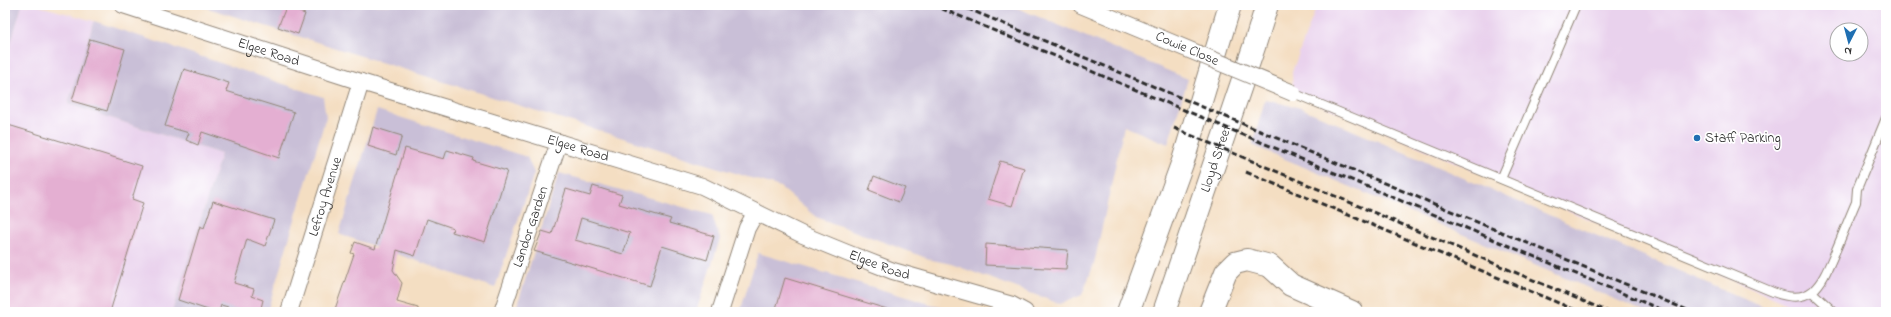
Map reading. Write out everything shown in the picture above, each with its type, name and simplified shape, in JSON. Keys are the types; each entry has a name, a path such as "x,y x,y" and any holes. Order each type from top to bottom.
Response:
{"main road":[{"path":"1128,312 1183,161 1230,5"},
{"name":"Lloyd Street","path":"1164,312 1267,5"},
{"path":"1210,312 1226,272 1235,263 1247,260 1270,266 1291,285 1352,312"}],"street":[{"name":"Elgee Road","path":"123,5 361,82 702,186 810,238 886,268 1012,305 1025,312"},
{"name":"Cowie Close","path":"1081,5 1293,93"},
{"name":"Lefroy Avenue","path":"289,312 361,82"},
{"name":"Landor Garden","path":"502,312 559,142"},
{"path":"720,312 747,228 756,212"}],"lane":[{"path":"1500,178 1576,5"},
{"path":"1293,93 1784,296 1798,297 1812,292 1825,276 1856,202 1857,189 1886,118"},
{"path":"1812,292 1834,312"}],"shaded area":[{"path":"5,5 22,5 5,63"},
{"path":"22,5 36,5 94,21 68,104 221,154 172,312 5,312 5,63"},
{"path":"198,5 1010,5 1188,79 1168,144 1124,126 1094,264 1082,295 1060,304 951,264 932,260 816,217 780,187"},
{"path":"1317,5 1886,5 1886,312 1806,312 1293,93 1292,72"},
{"path":"94,21 323,97 326,117 267,312 172,312 221,154 68,104"},
{"path":"1265,100 1301,108 1774,312 1645,312 1252,145"},
{"path":"377,110 527,157 534,173 495,288 339,234"},
{"path":"559,173 712,215 720,239 696,312 515,312"},
{"path":"758,253 957,312 740,312"}],"building":[{"path":"286,7 305,14 298,34 278,27"},
{"path":"90,39 125,49 107,111 72,101"},
{"path":"184,69 229,83 226,91 294,112 279,158 202,132 198,145 186,140 189,133 165,126"},
{"path":"5,124 142,166 132,199 143,203 110,312 5,312"},
{"path":"373,127 402,136 396,155 368,146"},
{"path":"405,148 444,159 447,150 474,158 473,161 507,171 485,242 452,232 453,228 427,219 415,256 397,250 393,270 402,283 397,302 418,308 418,312 334,312 354,254 351,253 355,242 375,249"},
{"path":"1000,161 1024,168 1012,206 988,199"},
{"path":"874,176 905,188 899,202 869,190"},
{"path":"593,186 622,195 619,204 671,219 669,223 714,236 707,260 662,246 650,286 534,251 542,231 552,234 566,189 590,196","holes":["581,218 630,233 623,254 575,240"]},
{"path":"213,201 274,220 265,246 247,239 234,283 254,289 252,296 263,300 260,312 246,312 221,305 219,312 214,312 178,300 200,226 204,228"},
{"path":"986,244 1068,250 1066,269 985,265"},
{"path":"785,278 887,309 886,312 775,312"}],"railway":[{"path":"933,5 1667,312"},
{"path":"959,5 1692,312"},
{"path":"1174,128 1609,312"},
{"path":"1246,172 1580,312"}],"place":[{"name":"Staff Parking","path":"1697,138"}]}
